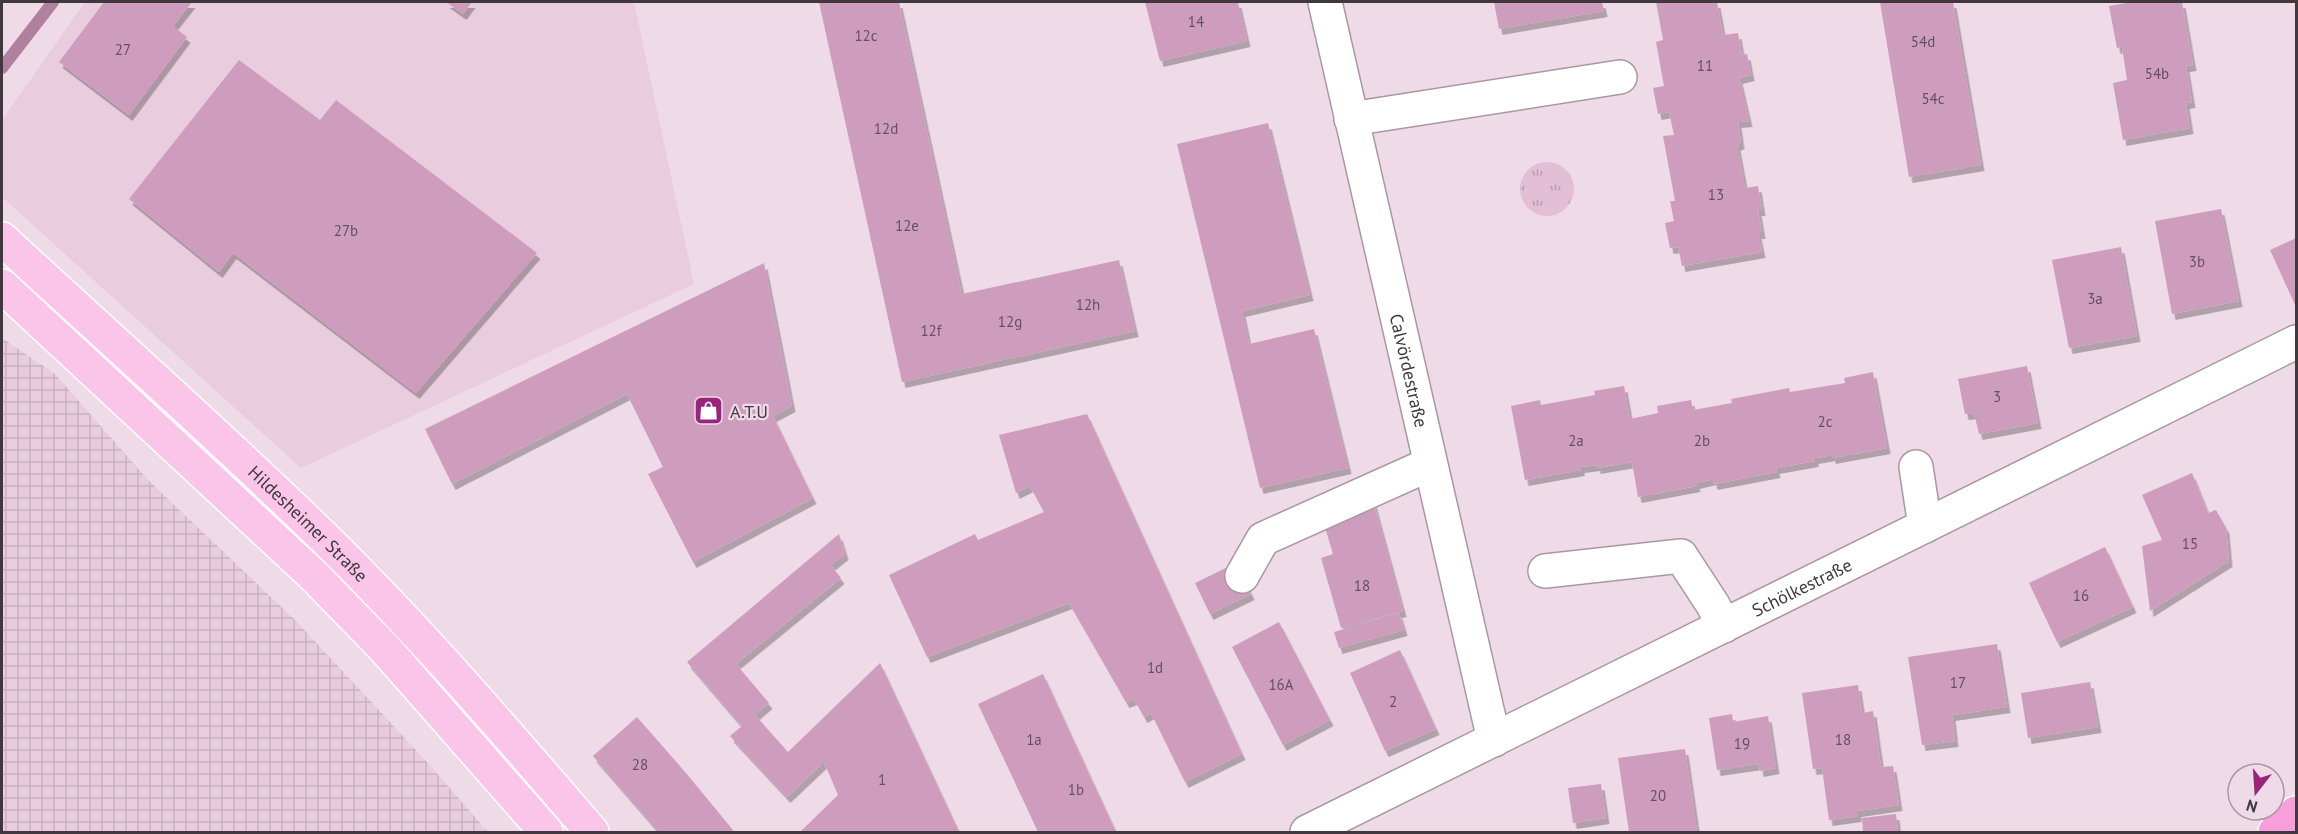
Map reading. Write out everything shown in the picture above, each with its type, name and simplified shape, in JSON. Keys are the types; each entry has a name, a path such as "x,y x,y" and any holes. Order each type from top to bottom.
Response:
{"highway":[{"path":"2275,832 2296,813"}],"main road":[{"name":"Hildesheimer Straße","path":"2,239 288,503 346,560 489,712 592,832"},
{"name":"Hildesheimer Straße","path":"2,286 315,578 386,650 546,832"}],"street":[{"name":"Calvördestraße","path":"1325,2 1494,740"},
{"path":"1351,119 1620,77"},
{"name":"Schölkestraße","path":"1306,832 2296,342"},
{"path":"1242,576 1263,538 1430,464"},
{"path":"1916,467 1925,526"},
{"path":"1545,571 1681,556 1713,604 1724,626"}],"shaded area":[{"path":"85,2 634,2 694,284 301,468 2,197 2,120"},
{"path":"2,338 55,374 148,480 295,620 427,762 488,832 2,832"}],"green space":[{"path":"1542,162 1552,162 1562,166 1570,174 1574,189 1570,204 1562,212 1552,216 1542,216 1532,212 1524,204 1520,194 1520,184 1524,174 1532,166"}],"building":[{"path":"104,2 192,2 173,26 187,37 129,115 59,62"},
{"path":"446,2 472,2 463,14"},
{"path":"819,2 899,2 962,294 1119,260 1135,331 902,382"},
{"path":"1145,2 1238,2 1247,41 1160,61"},
{"path":"1494,2 1602,2 1604,11 1499,29"},
{"path":"1656,2 1717,2 1723,35 1738,33 1742,55 1747,54 1751,75 1739,78 1749,121 1738,122 1741,143 1737,145 1745,188 1758,186 1762,210 1758,210 1762,233 1758,233 1762,252 1682,266 1678,247 1670,248 1665,223 1674,221 1670,201 1675,201 1663,136 1674,135 1669,112 1658,114 1653,88 1664,86 1656,42 1663,40"},
{"path":"1880,2 1953,2 1981,165 1909,177"},
{"path":"2133,2 2182,2 2193,65 2186,66 2192,102 2186,103 2190,128 2123,140 2113,83 2127,80 2122,47 2117,48 2109,6"},
{"path":"239,60 320,120 336,100 537,253 416,393 233,253 219,272 129,199"},
{"path":"1268,123 1310,295 1242,311 1249,344 1314,329 1348,468 1260,488 1177,144"},
{"path":"2221,209 2239,301 2172,314 2155,221"},
{"path":"2296,238 2296,307 2270,250"},
{"path":"2121,247 2137,336 2069,348 2052,260"},
{"name":"A.T.U","path":"764,263 792,406 773,416 813,498 693,562 648,474 663,467 627,394 452,484 425,429"},
{"path":"2027,366 2038,423 1979,434 1974,413 1965,414 1958,379"},
{"path":"1873,372 1887,448 1832,458 1832,455 1815,458 1815,461 1776,468 1777,472 1714,484 1713,479 1696,483 1697,486 1638,497 1632,462 1597,468 1597,465 1581,467 1581,470 1525,480 1511,406 1540,400 1541,405 1595,395 1594,391 1624,386 1630,419 1658,413 1657,406 1691,400 1693,410 1732,403 1731,399 1789,388 1790,392 1845,383 1844,378"},
{"path":"1087,414 1242,754 1185,782 1151,713 1144,717 1134,699 1126,702 1069,603 927,657 889,575 975,534 978,540 1044,512 1030,486 1016,493 999,435"},
{"path":"2192,473 2208,513 2216,510 2226,528 2229,561 2150,611 2142,546 2162,540 2142,495"},
{"path":"1372,497 1403,611 1341,628 1321,558 1333,554 1323,521"},
{"path":"839,534 845,554 831,565 841,578 736,664 769,703 755,715 788,752 880,663 959,832 800,832 838,795 824,762 787,797 730,736 742,726 687,662"},
{"path":"2105,547 2133,607 2057,642 2029,583"},
{"path":"1236,563 1251,594 1210,614 1195,583"},
{"path":"1399,613 1404,630 1339,648 1334,632"},
{"path":"1279,622 1330,720 1283,745 1232,647"},
{"path":"1997,644 2007,707 1952,715 1955,741 1922,745 1908,657"},
{"path":"1400,650 1436,729 1385,751 1350,673"},
{"path":"1043,674 1116,832 1038,832 978,704"},
{"path":"2090,682 2098,727 2028,738 2021,693"},
{"path":"1858,685 1862,713 1873,711 1881,767 1893,766 1899,805 1858,811 1858,816 1829,820 1822,768 1813,769 1802,693"},
{"path":"1732,714 1733,722 1768,716 1776,768 1760,771 1759,764 1717,770 1709,718"},
{"path":"637,717 733,830 730,832 659,832 593,756"},
{"path":"1685,749 1697,832 1629,832 1618,758"},
{"path":"1601,784 1606,818 1573,823 1568,788"},
{"path":"1896,814 1898,832 1863,832 1862,818"}],"waterway":[{"path":"2,68 53,2"}],"place":[{"name":"A.T.U","path":"709,411"}]}
